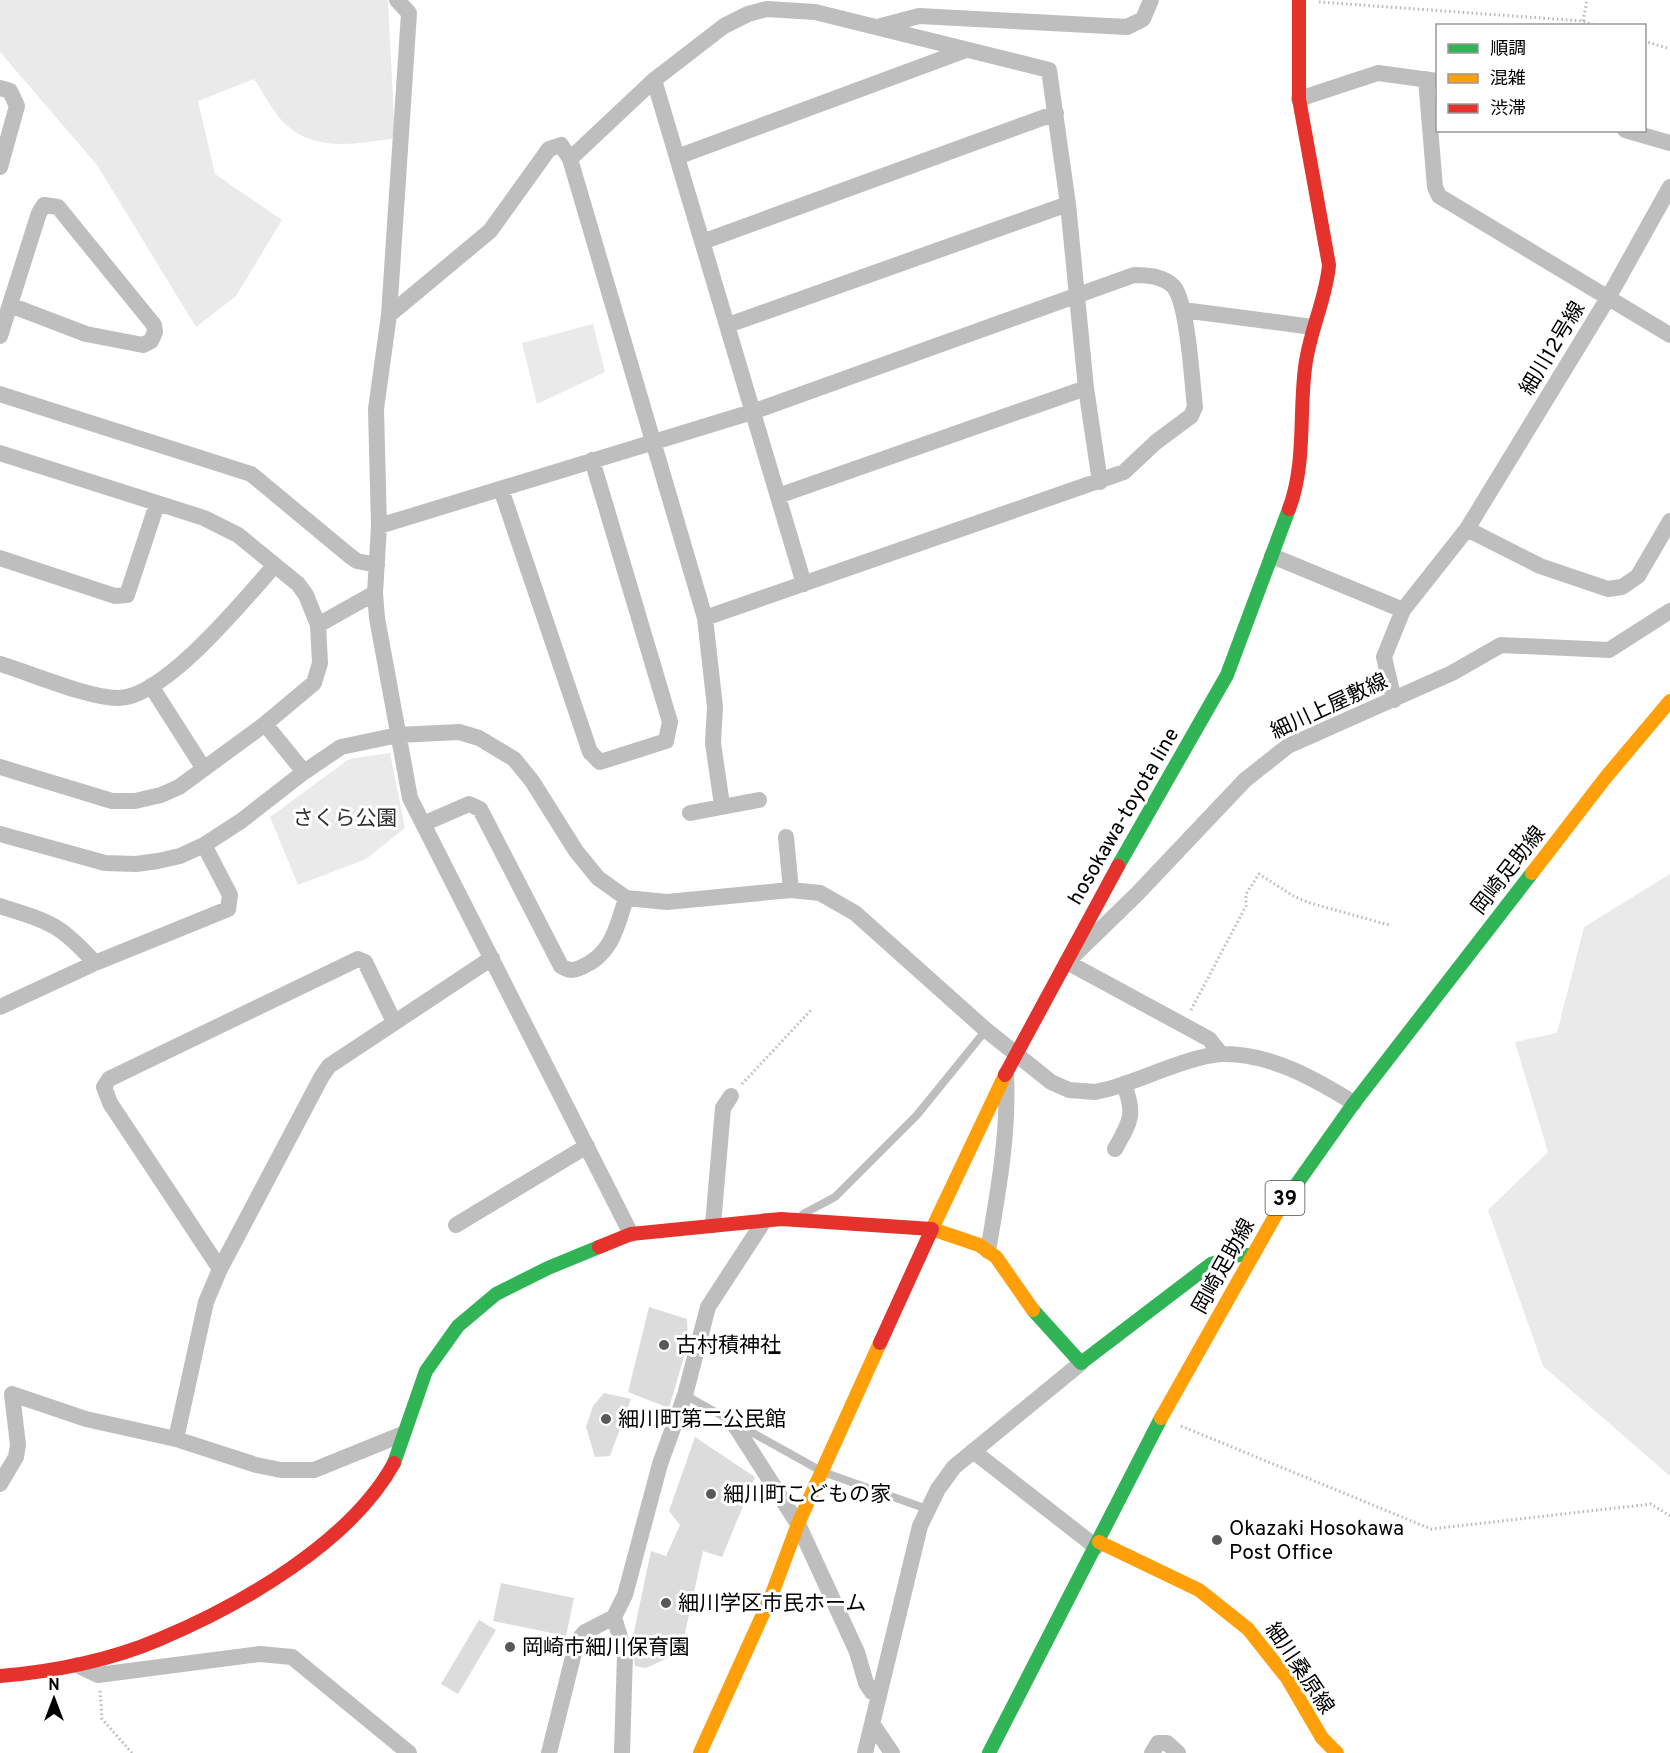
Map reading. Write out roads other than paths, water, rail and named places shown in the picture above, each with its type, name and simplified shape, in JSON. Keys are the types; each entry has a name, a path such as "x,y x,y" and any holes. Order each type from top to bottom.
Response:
{"main road":[{"name":"hosokawa-toyota line","path":"700,1753 772,1594 798,1524 959,1166 1006,1073 1067,962 1075,942 1227,675 1296,487 1305,366 1312,327 1329,282 1329,265 1299,99 1299,1"},
{"name":"岡崎足助線","path":"989,1753 1161,1418 1286,1197 1354,1103 1606,777 1670,701"},
{"path":"0,1676 29,1674 77,1665 159,1640 253,1592 329,1541 361,1508 393,1465 426,1371 458,1326 496,1294 548,1268 631,1234 713,1225 792,1220 932,1229 979,1245 996,1257 1022,1298 1081,1363 1211,1264 1239,1254 1253,1255"},
{"name":"細川桑原線","path":"1098,1544 1199,1590 1248,1629 1287,1678 1322,1738 1337,1753"}],"street":[{"path":"397,0 409,13 389,315 376,409 379,525 375,593 377,618 407,789 631,1234"},
{"path":"880,26 919,16 1127,27 1143,19 1151,0"},
{"path":"570,159 654,81 724,26 748,14 767,9 814,12 880,26 1049,70 1068,204 1086,388 1100,482"},
{"path":"677,157 966,50"},
{"path":"1299,99 1378,73 1432,80 1435,187 1439,196 1670,335"},
{"path":"654,81 804,584"},
{"path":"0,88 10,91 17,106 0,167"},
{"path":"702,242 1056,113"},
{"path":"1632,132 1670,143"},
{"path":"389,315 490,231 549,149 561,145 570,159 705,618 715,707 713,744 722,805"},
{"name":"細川12号線","path":"1394,700 1384,657 1403,610 1467,529 1608,298 1670,188"},
{"path":"0,336 39,213 45,205 52,204 58,207 154,325 155,332 151,341 143,345 86,334 10,305"},
{"path":"728,325 1068,204"},
{"path":"379,525 752,412 1134,275 1160,278 1174,287 1183,310 1195,407 1191,416 1156,442 1124,472 705,618"},
{"path":"1183,310 1312,327"},
{"path":"778,496 1086,388"},
{"path":"0,394 251,474 265,483 350,556 357,561 377,565"},
{"path":"0,453 228,528 298,584 306,595 318,625 318,675 314,683 265,724 168,793 147,800 123,802 97,798 0,767"},
{"path":"501,489 590,752 600,762 666,741 670,722 592,460"},
{"path":"0,558 123,597 130,591 157,504"},
{"path":"1467,529 1540,566 1608,590 1622,587 1638,576 1670,521"},
{"path":"1272,556 1403,610"},
{"path":"0,664 105,697 128,697 151,686 194,651 274,566"},
{"path":"318,625 375,593"},
{"name":"細川上屋敷線","path":"1067,962 1264,763 1288,746 1452,673 1502,645 1609,650 1670,611"},
{"path":"151,686 204,769"},
{"path":"265,724 304,772"},
{"path":"0,834 105,863 136,864 158,861 180,856 241,821 304,772 341,747 398,735 459,732 479,738 514,759 532,781 576,851 598,878 626,898 667,902 792,890 820,893 855,913 986,1030 1060,1088 1095,1092 1221,1054 1272,1062 1297,1070 1354,1103"},
{"path":"690,813 722,805 759,800"},
{"path":"423,824 469,804 480,809 561,966 567,970 574,971 604,954 615,933 626,898"},
{"path":"786,837 792,890"},
{"path":"0,1007 95,963 228,909 230,895 204,844"},
{"path":"0,906 52,923 65,931 95,963"},
{"path":"176,1439 201,1320 220,1269 322,1076 329,1066 492,958"},
{"path":"220,1269 110,1103 104,1087 109,1079 358,959 365,962 394,1022"},
{"path":"1067,962 1184,1024 1209,1039 1221,1054"},
{"path":"988,1251 1002,1170 1008,1111 1006,1073"},
{"path":"1116,1149 1129,1122 1132,1109 1124,1085"},
{"path":"713,1225 723,1108 731,1096"},
{"path":"456,1225 587,1146"},
{"path":"549,1753 577,1641 585,1632 614,1617 625,1595 660,1464 685,1395 708,1306 764,1221"},
{"path":"865,1753 920,1526 927,1509 954,1467 1081,1363"},
{"path":"6,1392 86,1419 176,1439 255,1465 302,1471 320,1468 403,1434"},
{"path":"0,1484 16,1457 18,1445 6,1392"},
{"path":"732,1421 798,1524 857,1652 867,1683 872,1692 879,1695"},
{"path":"973,1451 1098,1544"},
{"path":"614,1617 625,1654 622,1753"},
{"path":"77,1665 98,1675 260,1654 292,1657 409,1753"},
{"path":"873,1725 892,1753"},
{"path":"1152,1753 1158,1743 1167,1743 1178,1753"}],"lane":[{"path":"792,1220 835,1197 917,1114 986,1030"},
{"path":"685,1395 823,1472 927,1509"}],"place":[{"name":"古村積神社","path":"664,1345"},
{"name":"細川町第二公民館","path":"606,1419"},
{"name":"細川町こどもの家","path":"711,1494"},
{"name":"Okazaki Hosokawa Post Office","path":"1217,1540"},
{"name":"細川学区市民ホーム","path":"666,1603"},
{"name":"岡崎市細川保育園","path":"510,1647"}],"park label":[{"name":"さくら公園","path":"345,818"}]}
